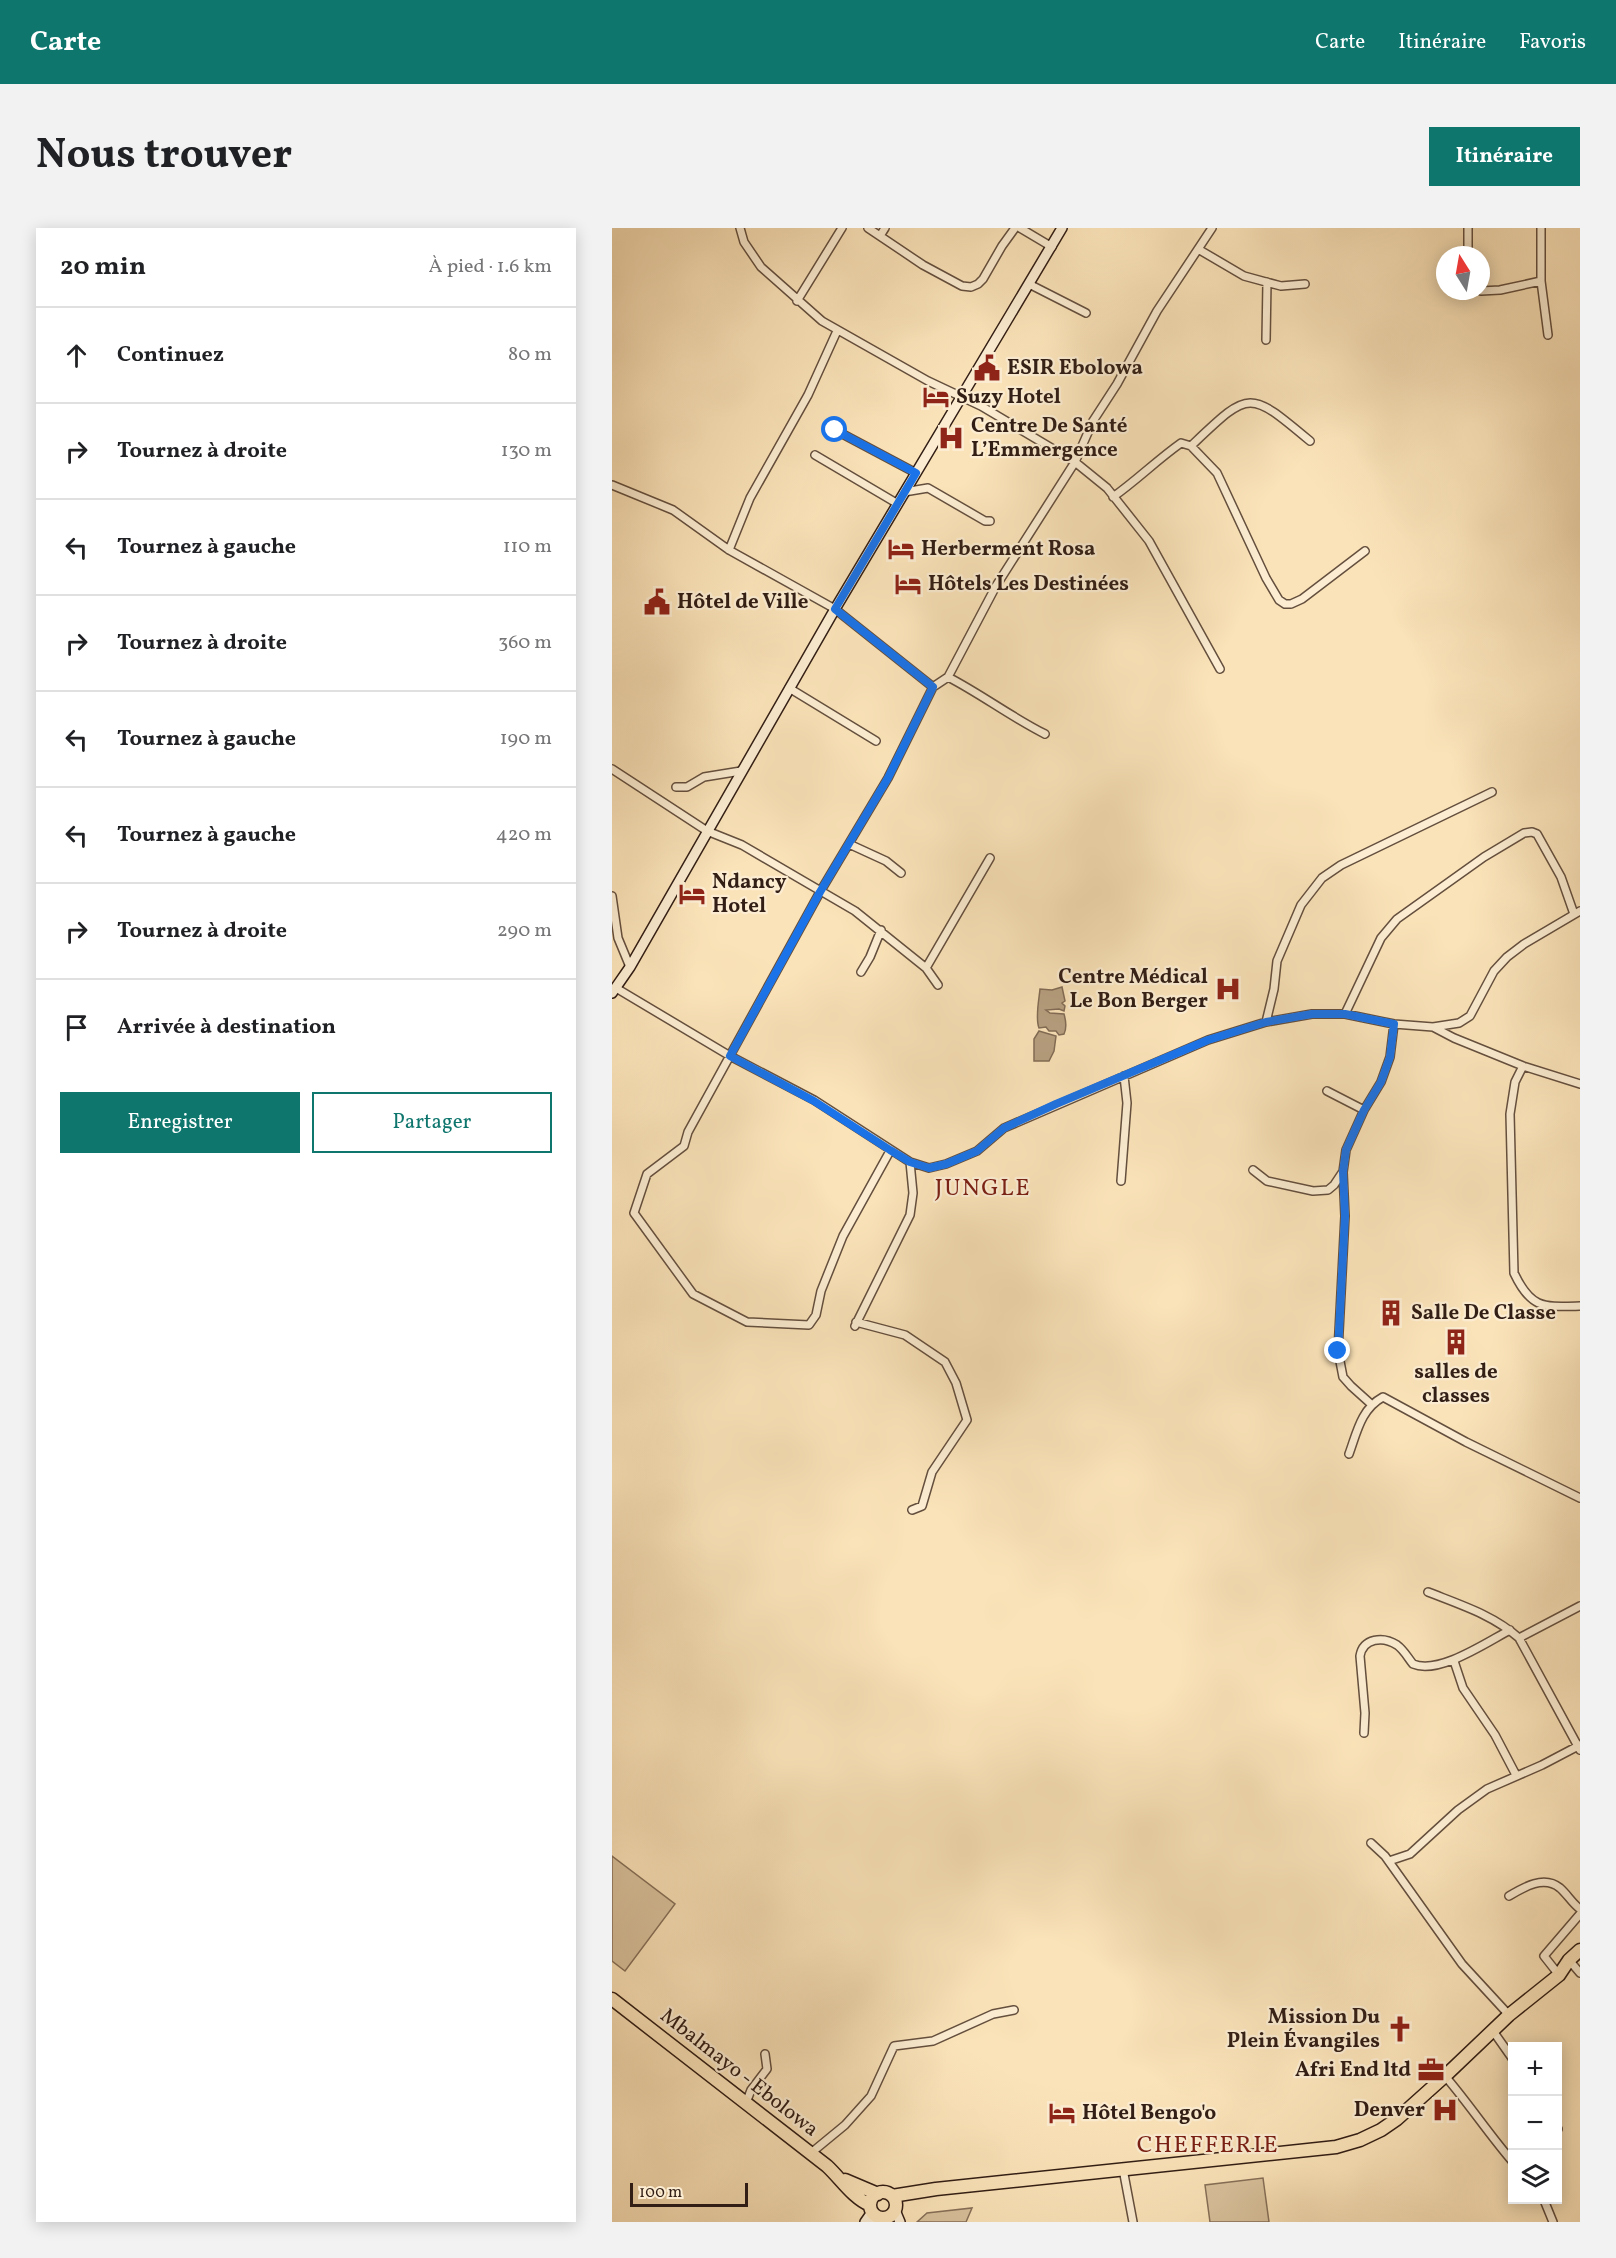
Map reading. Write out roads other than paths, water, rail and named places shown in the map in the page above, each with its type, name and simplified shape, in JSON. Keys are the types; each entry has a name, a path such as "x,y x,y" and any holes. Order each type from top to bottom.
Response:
{"highway":[{"path":"878,2194 872,2198 876,2217 890,2217 896,2208 936,2189 1336,2146 1360,2140 1397,2119 1509,2015 1559,1975 1569,1960 1580,1950"},
{"name":"Mbalmayo - Ebolowa","path":"612,1999 811,2153 841,2178 876,2217"},
{"name":"Mbalmayo - Ebolowa","path":"841,2178 878,2194 887,2193 896,2208"}],"street":[{"path":"740,228 744,242 761,267 797,301 837,331 981,406 1075,462 1107,488 1149,541 1220,669"},
{"path":"797,301 842,228"},
{"path":"867,228 923,265 962,286 971,287 983,279 1002,246 1018,228 1052,247"},
{"path":"880,236 885,228"},
{"path":"1062,228 835,609 630,967 614,991 814,1101 910,1162 929,1168 946,1164 977,1151 1004,1128 1124,1076 1208,1040 1266,1022 1312,1014 1345,1014 1394,1024 1433,1027 1465,1021 1470,1016 1494,971 1507,957 1524,944 1577,913 1561,877 1537,834 1524,833 1484,857 1397,919 1381,938 1345,1014"},
{"path":"890,1150 843,1236 821,1291 816,1315 809,1325 747,1322 693,1294 634,1213 647,1174 684,1146 688,1132 820,892 888,778 933,687 948,677 996,586 1075,462 1093,422 1117,384 1157,310 1212,228"},
{"path":"1468,228 1468,246"},
{"path":"1541,228 1541,281 1548,335"},
{"path":"1198,249 1244,276 1281,286 1305,284"},
{"path":"1490,290 1541,281"},
{"path":"1266,340 1267,282"},
{"path":"1029,284 1086,313"},
{"path":"729,550 750,498 808,395 837,331"},
{"path":"1191,446 1225,413 1248,402 1258,403 1273,410 1310,441"},
{"path":"835,430 916,473"},
{"path":"1113,497 1136,481 1156,461 1180,443 1191,446 1217,473 1266,578 1279,600 1285,604 1302,599 1365,551"},
{"path":"815,455 898,504"},
{"path":"612,485 673,510 729,550 835,609 933,687"},
{"path":"904,492 928,488 985,521 990,521"},
{"path":"948,677 1044,734"},
{"path":"789,688 876,741"},
{"path":"612,769 706,831 742,845 855,911 926,968 938,985"},
{"path":"676,788 687,787 704,777 741,771"},
{"path":"1266,1022 1274,989 1277,961 1301,905 1322,878 1341,865 1492,792"},
{"path":"849,844 886,861 901,873"},
{"path":"926,968 990,858"},
{"path":"612,896 618,938 630,967"},
{"path":"861,972 870,957 880,930"},
{"path":"1371,1404 1343,1377 1338,1351 1345,1216 1343,1172 1346,1150 1390,1057 1394,1024"},
{"path":"1433,1027 1523,1066 1580,1084"},
{"path":"1523,1066 1515,1082 1510,1114 1514,1273 1523,1293 1531,1299 1546,1305 1580,1306"},
{"path":"1121,1181 1127,1103 1124,1076"},
{"path":"1327,1091 1364,1110"},
{"path":"910,1162 913,1193 910,1215 855,1325 905,1335 945,1362 956,1383 967,1420 932,1473 922,1506 912,1510"},
{"path":"1253,1170 1267,1181 1313,1191 1328,1190 1343,1172"},
{"path":"1349,1454 1364,1415 1371,1404 1383,1397 1466,1442 1580,1498"},
{"path":"1389,1861 1410,1854 1458,1810 1487,1789 1579,1747 1519,1638 1480,1612 1428,1592"},
{"path":"1519,1638 1580,1606"},
{"path":"1364,1733 1365,1713 1360,1656 1361,1649 1366,1643 1377,1639 1389,1641 1399,1646 1413,1664 1418,1666 1454,1661 1510,1630"},
{"path":"1454,1661 1463,1688 1495,1735 1516,1775"},
{"path":"1371,1842 1389,1861 1462,1964 1509,2015"},
{"path":"1509,1896 1526,1886 1539,1882 1558,1886 1580,1912 1544,1956 1559,1975"},
{"path":"1569,1960 1580,1972"},
{"path":"811,2153 845,2125 871,2096 894,2046 933,2041 993,2014 1014,2010"},
{"path":"1493,2031 1508,2052"},
{"path":"746,2103 751,2090 767,2070 765,2054"},
{"path":"1445,2076 1508,2156"},
{"path":"1123,2169 1133,2222"},
{"path":"1546,2204 1553,2222"}],"place":[{"name":"ESIR Ebolowa","path":"987,368"},
{"name":"Suzy Hotel","path":"936,397"},
{"name":"Centre De Santé L’Emmergence","path":"951,438"},
{"name":"Herberment Rosa","path":"901,549"},
{"name":"Hôtels Les Destinées","path":"908,584"},
{"name":"Hôtel de Ville","path":"657,602"},
{"name":"Ndancy Hotel","path":"692,894"},
{"name":"Centre Médical Le Bon Berger","path":"1228,989"},
{"name":"Salle De Classe","path":"1391,1313"},
{"name":"salles de classes","path":"1456,1342"},
{"name":"Mission Du Plein Évangiles","path":"1400,2029"},
{"name":"Afri End ltd","path":"1431,2070"},
{"name":"Denver","path":"1445,2110"},
{"name":"Hôtel Bengo'o","path":"1062,2113"}],"district":[{"name":"JUNGLE","path":"983,1189"},
{"name":"CHEFFERIE","path":"1208,2146"}]}
